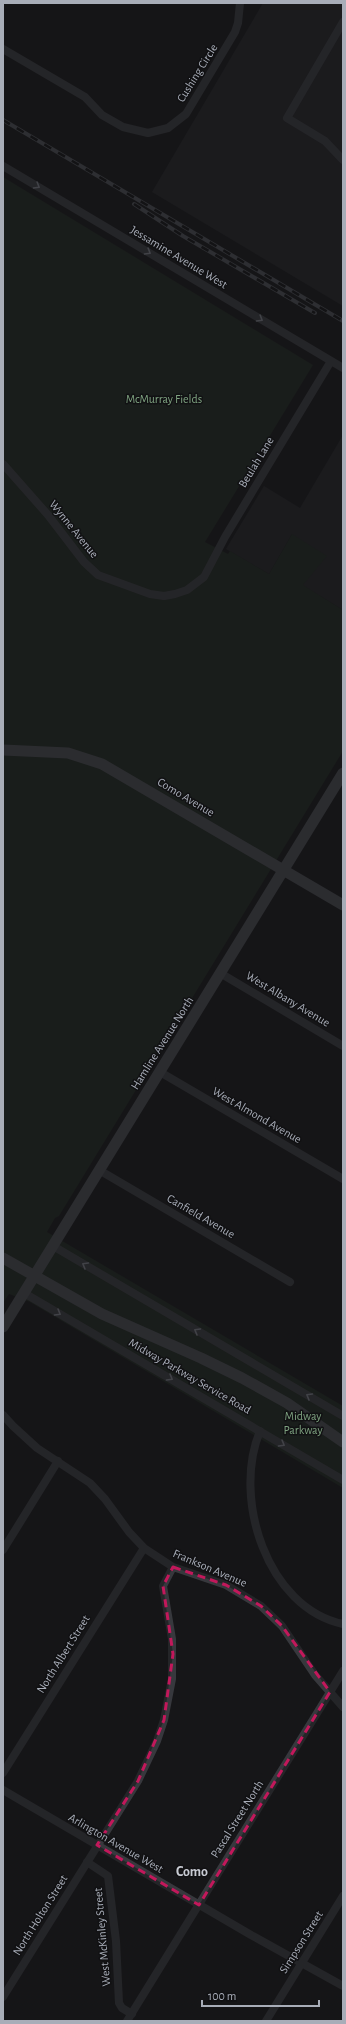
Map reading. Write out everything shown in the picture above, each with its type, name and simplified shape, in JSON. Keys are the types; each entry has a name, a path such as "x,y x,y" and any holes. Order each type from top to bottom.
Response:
{"street":[{"name":"Cushing Circle","path":"3,49 85,97 102,115 123,127 141,132 156,132 174,124 192,106 235,32 238,23 240,3"},
{"path":"343,22 287,118 325,141 343,160"},
{"name":"Jessamine Avenue West","path":"3,166 343,368"},
{"name":"Beulah Lane","path":"204,577 225,537 331,361"},
{"name":"Wynne Avenue","path":"3,464 48,515 84,562 98,575 138,591 164,596 186,590 204,577"},
{"name":"Como Avenue","path":"3,750 57,751 92,760 120,774 343,905"},
{"name":"Hamline Avenue North","path":"3,1327 343,773"},
{"name":"West Albany Avenue","path":"220,973 343,1046"},
{"name":"West Almond Avenue","path":"160,1072 343,1178"},
{"name":"Canfield Avenue","path":"99,1170 290,1282"},
{"path":"53,1246 343,1416"},
{"path":"3,1258 102,1314 242,1378 287,1403 343,1442"},
{"name":"Midway Parkway Service Road","path":"24,1293 343,1480"},
{"name":"Frankson Avenue","path":"3,1415 26,1439 90,1483 105,1499 129,1532 144,1548 173,1567 226,1585 262,1606 282,1626 308,1666 343,1707"},
{"path":"260,1431 253,1454 250,1485 253,1516 264,1548 279,1576 306,1608 327,1620 343,1624"},
{"path":"3,1550 58,1461"},
{"name":"North Albert Street","path":"3,1773 144,1548"},
{"path":"97,1845 138,1781 157,1741 164,1720 172,1679 172,1654 170,1623 163,1586 173,1567"},
{"name":"Pascal Street North","path":"129,2018 343,1671"},
{"name":"Arlington Avenue West","path":"3,1790 199,1905 343,1986"},
{"name":"North Holton Street","path":"3,1997 88,1862 97,1845"},
{"name":"West McKinley Street","path":"88,1862 108,1876 116,1941 119,2003 129,2018"},
{"name":"Simpson Street","path":"266,2021 343,1896"}],"highlighted area":[{"path":"173,1567 226,1585 261,1606 282,1626 330,1692 199,1905 97,1845 138,1781 164,1720 173,1654 163,1586"}],"shaded area":[{"path":"263,3 343,3 343,306 152,192"},
{"path":"343,435 343,610 302,585 292,534 269,574 226,549 264,486 300,508"}],"green space":[{"path":"3,177 313,365 205,542 228,554 230,551 269,574 292,534 327,556 303,585 343,610 343,751 59,1216 55,1218 47,1232 343,1406 343,1488 30,1302 9,1294 3,1303"}],"railway":[{"path":"3,120 343,321"},
{"path":"134,204 183,236 315,313"}],"district":[{"name":"Como","path":"192,1872"}],"park label":[{"name":"McMurray Fields","path":"164,399"},
{"name":"Midway Parkway","path":"303,1423"}]}
